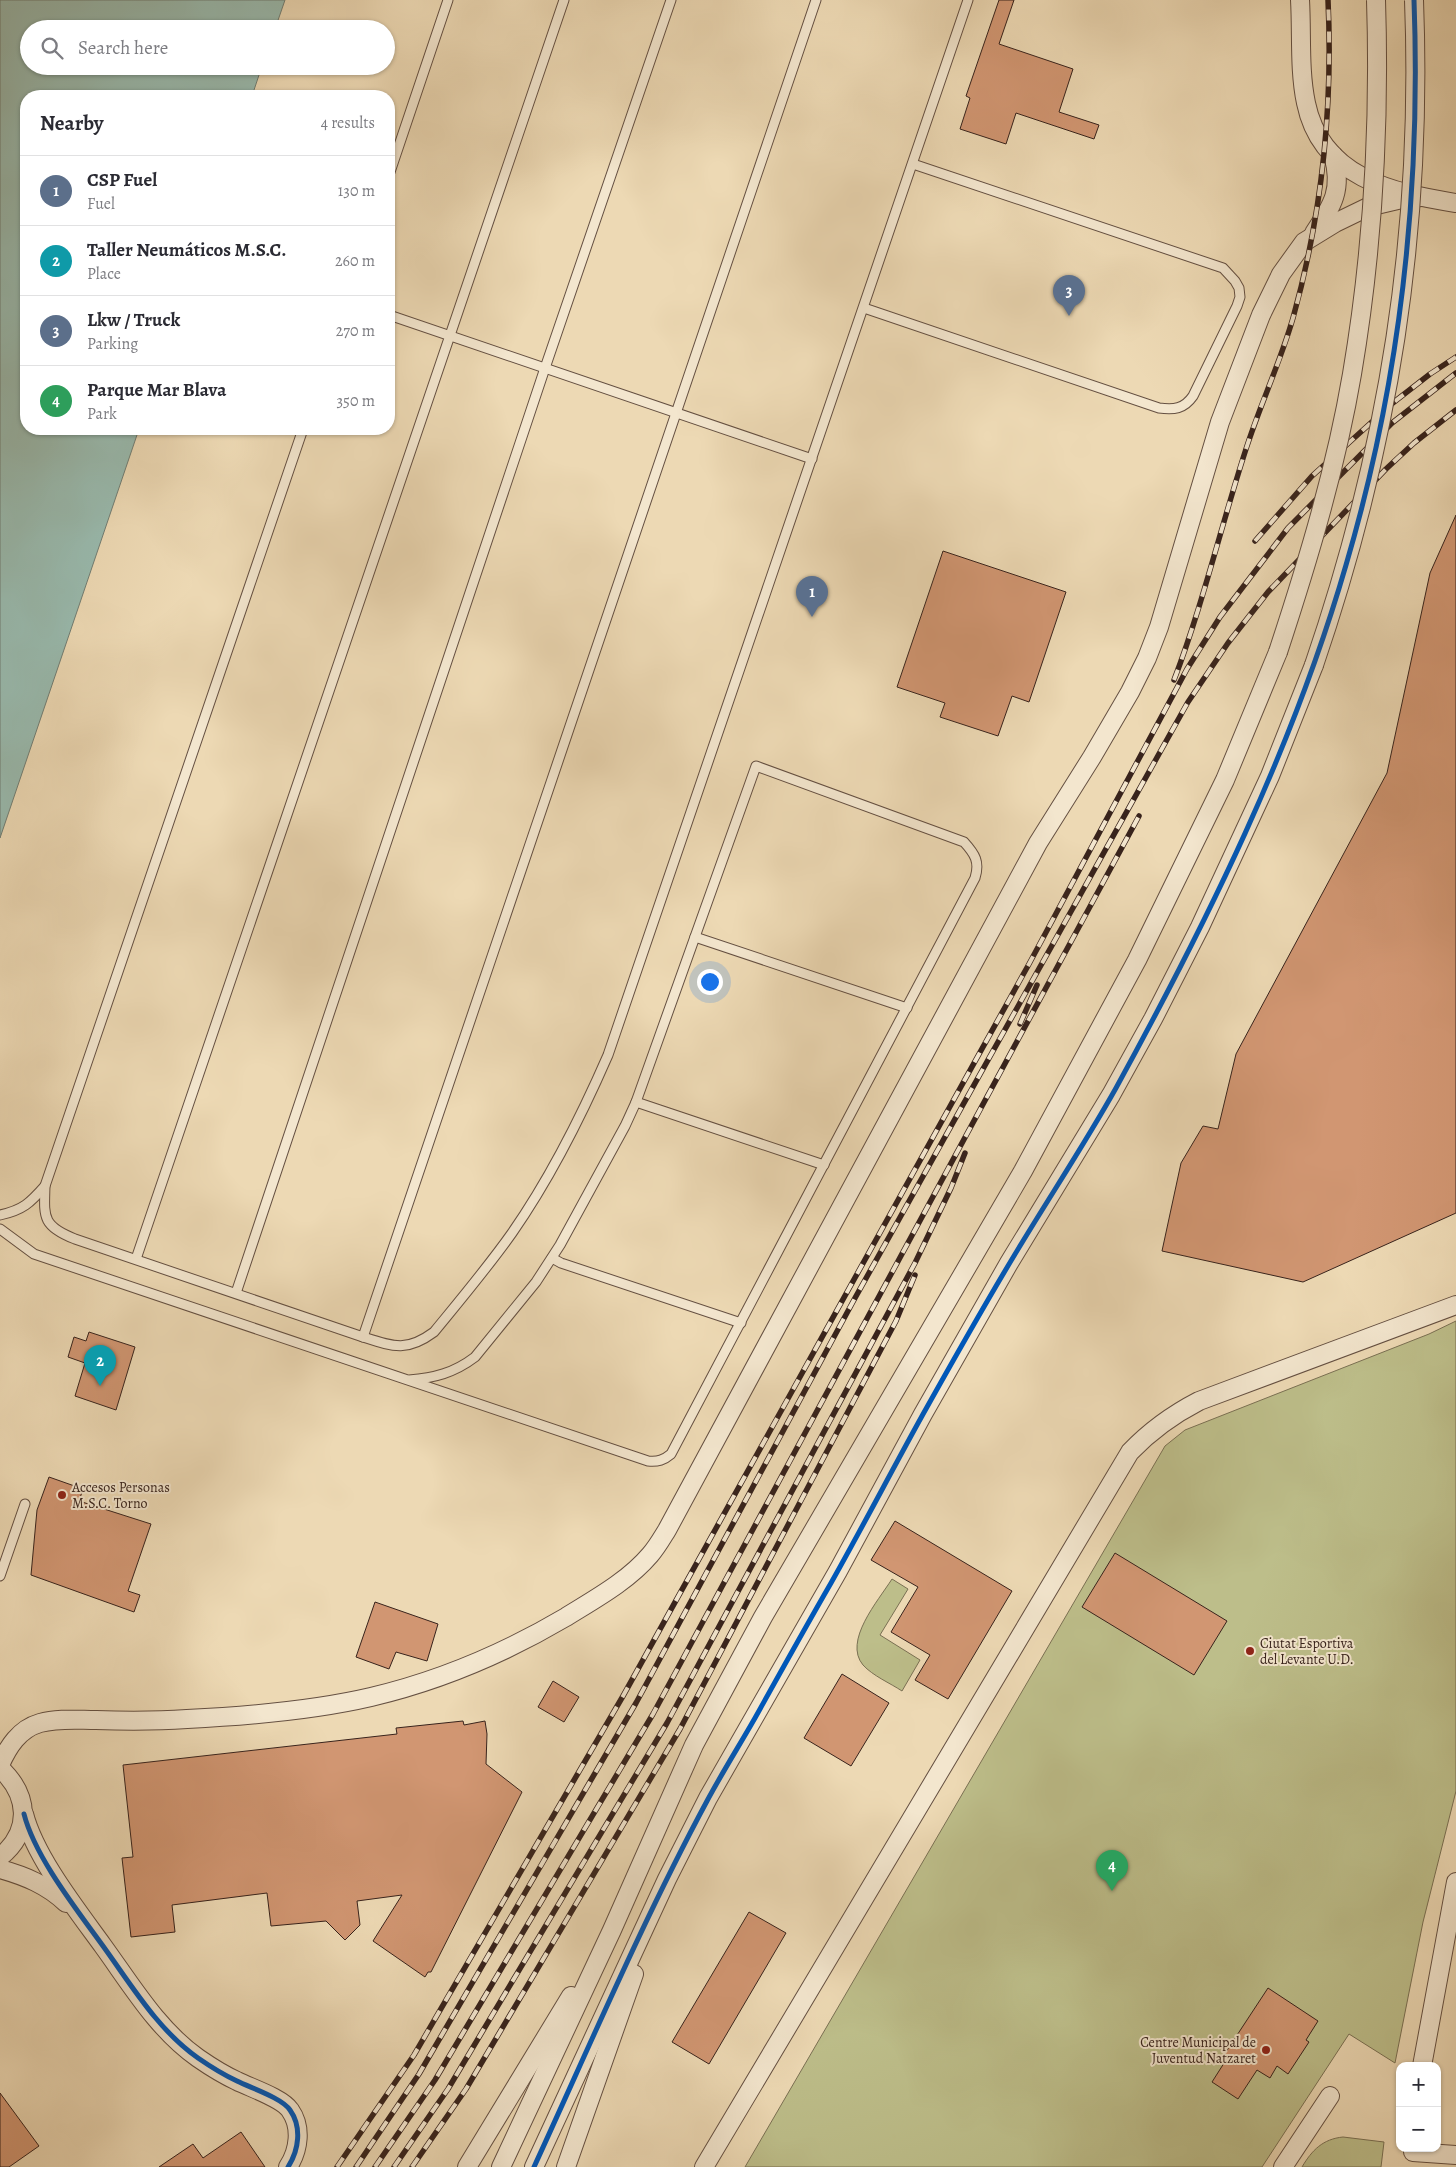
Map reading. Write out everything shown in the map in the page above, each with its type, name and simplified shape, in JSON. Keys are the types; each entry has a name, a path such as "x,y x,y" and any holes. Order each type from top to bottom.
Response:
{"street":[{"path":"1300,0 1302,82 1306,103 1316,131 1333,155 1349,170 1380,186 1420,197 1456,202"},
{"path":"501,2167 612,1930 694,1744 763,1617 1023,1171 1137,960 1225,780 1278,652 1316,529 1332,468 1352,375 1367,264 1374,179 1378,106 1376,0"},
{"path":"534,2167 667,1879 708,1798 838,1571 923,1414 1009,1263 1112,1095 1200,927 1266,784 1314,665 1347,565 1362,508 1392,364 1402,295 1415,156 1414,0"},
{"path":"288,2167 298,2140 296,2122 289,2108 276,2099 218,2071 197,2058 152,2013 83,1918 33,1842 24,1814 21,1796 12,1780 0,1767 8,1747 22,1732 39,1723 58,1720 158,1721 230,1717 310,1708 370,1697 426,1682 484,1660 535,1635 598,1598 634,1572 651,1554 667,1530 1038,843 1072,791 1130,692 1159,627 1220,422 1261,315 1295,252 1312,236 1331,206 1337,187 1338,176 1333,155"},
{"path":"1312,236 1368,207 1420,197"},
{"path":"704,2167 1130,1452 1155,1427 1170,1416 1199,1401 1456,1305"},
{"path":"0,1857 10,1848 20,1832 24,1814"},
{"path":"0,1869 23,1875 43,1884 83,1918"},
{"path":"566,2167 667,1879"},
{"path":"1423,2062 1456,1882"},
{"path":"467,2167 612,1930"},
{"path":"1283,2167 1330,2096"},
{"path":"1412,2156 1456,2155"}],"lane":[{"path":"395,157 448,0"},
{"path":"136,1259 564,0"},
{"path":"236,1294 545,368 671,0"},
{"path":"363,1337 816,0"},
{"path":"301,435 45,1186 44,1213 49,1224 60,1233 393,1347 409,1346 420,1342 434,1332 512,1233 555,1165 575,1128 608,1055 968,0"},
{"path":"864,308 1159,408 1170,410 1188,403 1193,396 1238,306 1239,288 1230,274 1222,268 913,164"},
{"path":"395,317 812,459"},
{"path":"0,1229 34,1254 648,1461 665,1459 671,1454 975,878 978,868 975,854 964,842 756,766 636,1102 625,1126 552,1258 513,1312 475,1357 462,1367 446,1374 431,1379 409,1380"},
{"path":"695,937 906,1008"},
{"path":"636,1102 824,1165"},
{"path":"0,1215 15,1211 29,1204 45,1186"},
{"path":"552,1258 561,1264 740,1323"},
{"path":"0,1576 25,1504"}],"green space":[{"name":"Ciutat Esportiva del Levante U.D.","path":"1456,1321 1456,1791 1423,1922 1395,2063 1349,2034 1262,2167 745,2167 1165,1446 1185,1430 1429,1334"},
{"path":"892,1579 908,1589 880,1635 920,1660 902,1691 863,1665 858,1655 857,1645 865,1621"},
{"path":"1343,2137 1384,2142 1381,2167 1302,2167 1319,2146 1330,2140"}],"water":[{"path":"0,0 285,0 278,20 20,20 20,75 259,75 254,90 20,90 20,435 137,435 0,838"}],"building":[{"path":"999,0 1014,0 999,44 1073,69 1059,112 1099,125 1094,139 1016,113 1006,144 960,129 970,98 966,96"},
{"path":"1456,515 1456,1213 1303,1282 1162,1251 1181,1163 1203,1126 1218,1129 1236,1054 1387,773 1430,573"},
{"path":"943,551 1066,592 1029,702 1012,696 998,736 940,717 945,703 897,687"},
{"path":"89,1332 135,1347 116,1410 75,1396 85,1363 68,1357 74,1337 86,1341"},
{"path":"49,1477 83,1489 79,1501 151,1524 128,1591 140,1595 134,1612 31,1575 37,1510"},
{"path":"895,1521 1012,1591 948,1699 915,1680 930,1655 891,1632 918,1587 871,1560"},
{"path":"1115,1553 1227,1621 1194,1675 1082,1607"},
{"path":"375,1602 438,1624 427,1661 396,1652 389,1669 356,1657"},
{"path":"842,1674 889,1703 851,1766 804,1738"},
{"path":"553,1681 579,1697 564,1722 538,1707"},
{"path":"463,1721 464,1725 485,1721 487,1734 486,1764 522,1792 431,1972 428,1972 425,1977 373,1941 402,1895 357,1901 360,1925 345,1940 326,1921 271,1926 267,1893 172,1905 175,1932 131,1937 122,1858 133,1857 123,1765 397,1734 396,1728"},
{"path":"749,1912 786,1933 709,2064 672,2042"},
{"name":"Centre Municipal de Juventud Natzaret","path":"1268,1988 1318,2021 1306,2040 1309,2042 1288,2074 1277,2066 1270,2078 1257,2070 1238,2099 1212,2082 1226,2060 1222,2058"},
{"path":"0,2093 39,2146 9,2167 0,2167"},
{"path":"241,2132 265,2167 159,2167 193,2144 203,2158"}],"railway":[{"path":"1174,680 1194,623 1246,449 1288,335 1303,279 1318,200 1327,120 1329,80 1328,0"},
{"path":"1255,541 1312,476 1394,402 1430,374 1456,357"},
{"path":"337,2167 414,2055 623,1696 1029,964 1187,669 1220,617 1288,528 1392,423 1456,373"},
{"path":"356,2167 419,2074 636,1703 855,1298 1188,702 1228,643 1268,592 1386,469 1414,443 1456,410"},
{"path":"375,2167 435,2080 653,1714 1139,816"},
{"path":"1020,1024 1037,985"},
{"path":"394,2167 448,2089 667,1723 915,1263 951,1188 965,1153"},
{"path":"412,2167 466,2089 680,1729 896,1321 915,1275"}],"cycle path":[{"path":"534,2167 596,2029 683,1846 972,1328 1116,1088 1215,898 1274,767 1325,633 1346,565 1365,496 1393,356 1410,214 1414,143 1414,0"},
{"path":"24,1814 37,1848 69,1900 158,2021 184,2047 203,2061 232,2079 273,2097 290,2110 294,2117 298,2138 295,2153 288,2167"}],"place":[{"name":"Lkw / Truck","path":"1069,316"},
{"name":"CSP Fuel","path":"812,617"},
{"name":"Taller Neumáticos M.S.C.","path":"100,1386"},
{"name":"Accesos Personas M.S.C. Torno","path":"62,1495"},
{"name":"Ciutat Esportiva del Levante U.D.","path":"1250,1651"},
{"name":"Parque Mar Blava","path":"1112,1891"},
{"name":"Centre Municipal de Juventud Natzaret","path":"1266,2050"}]}
